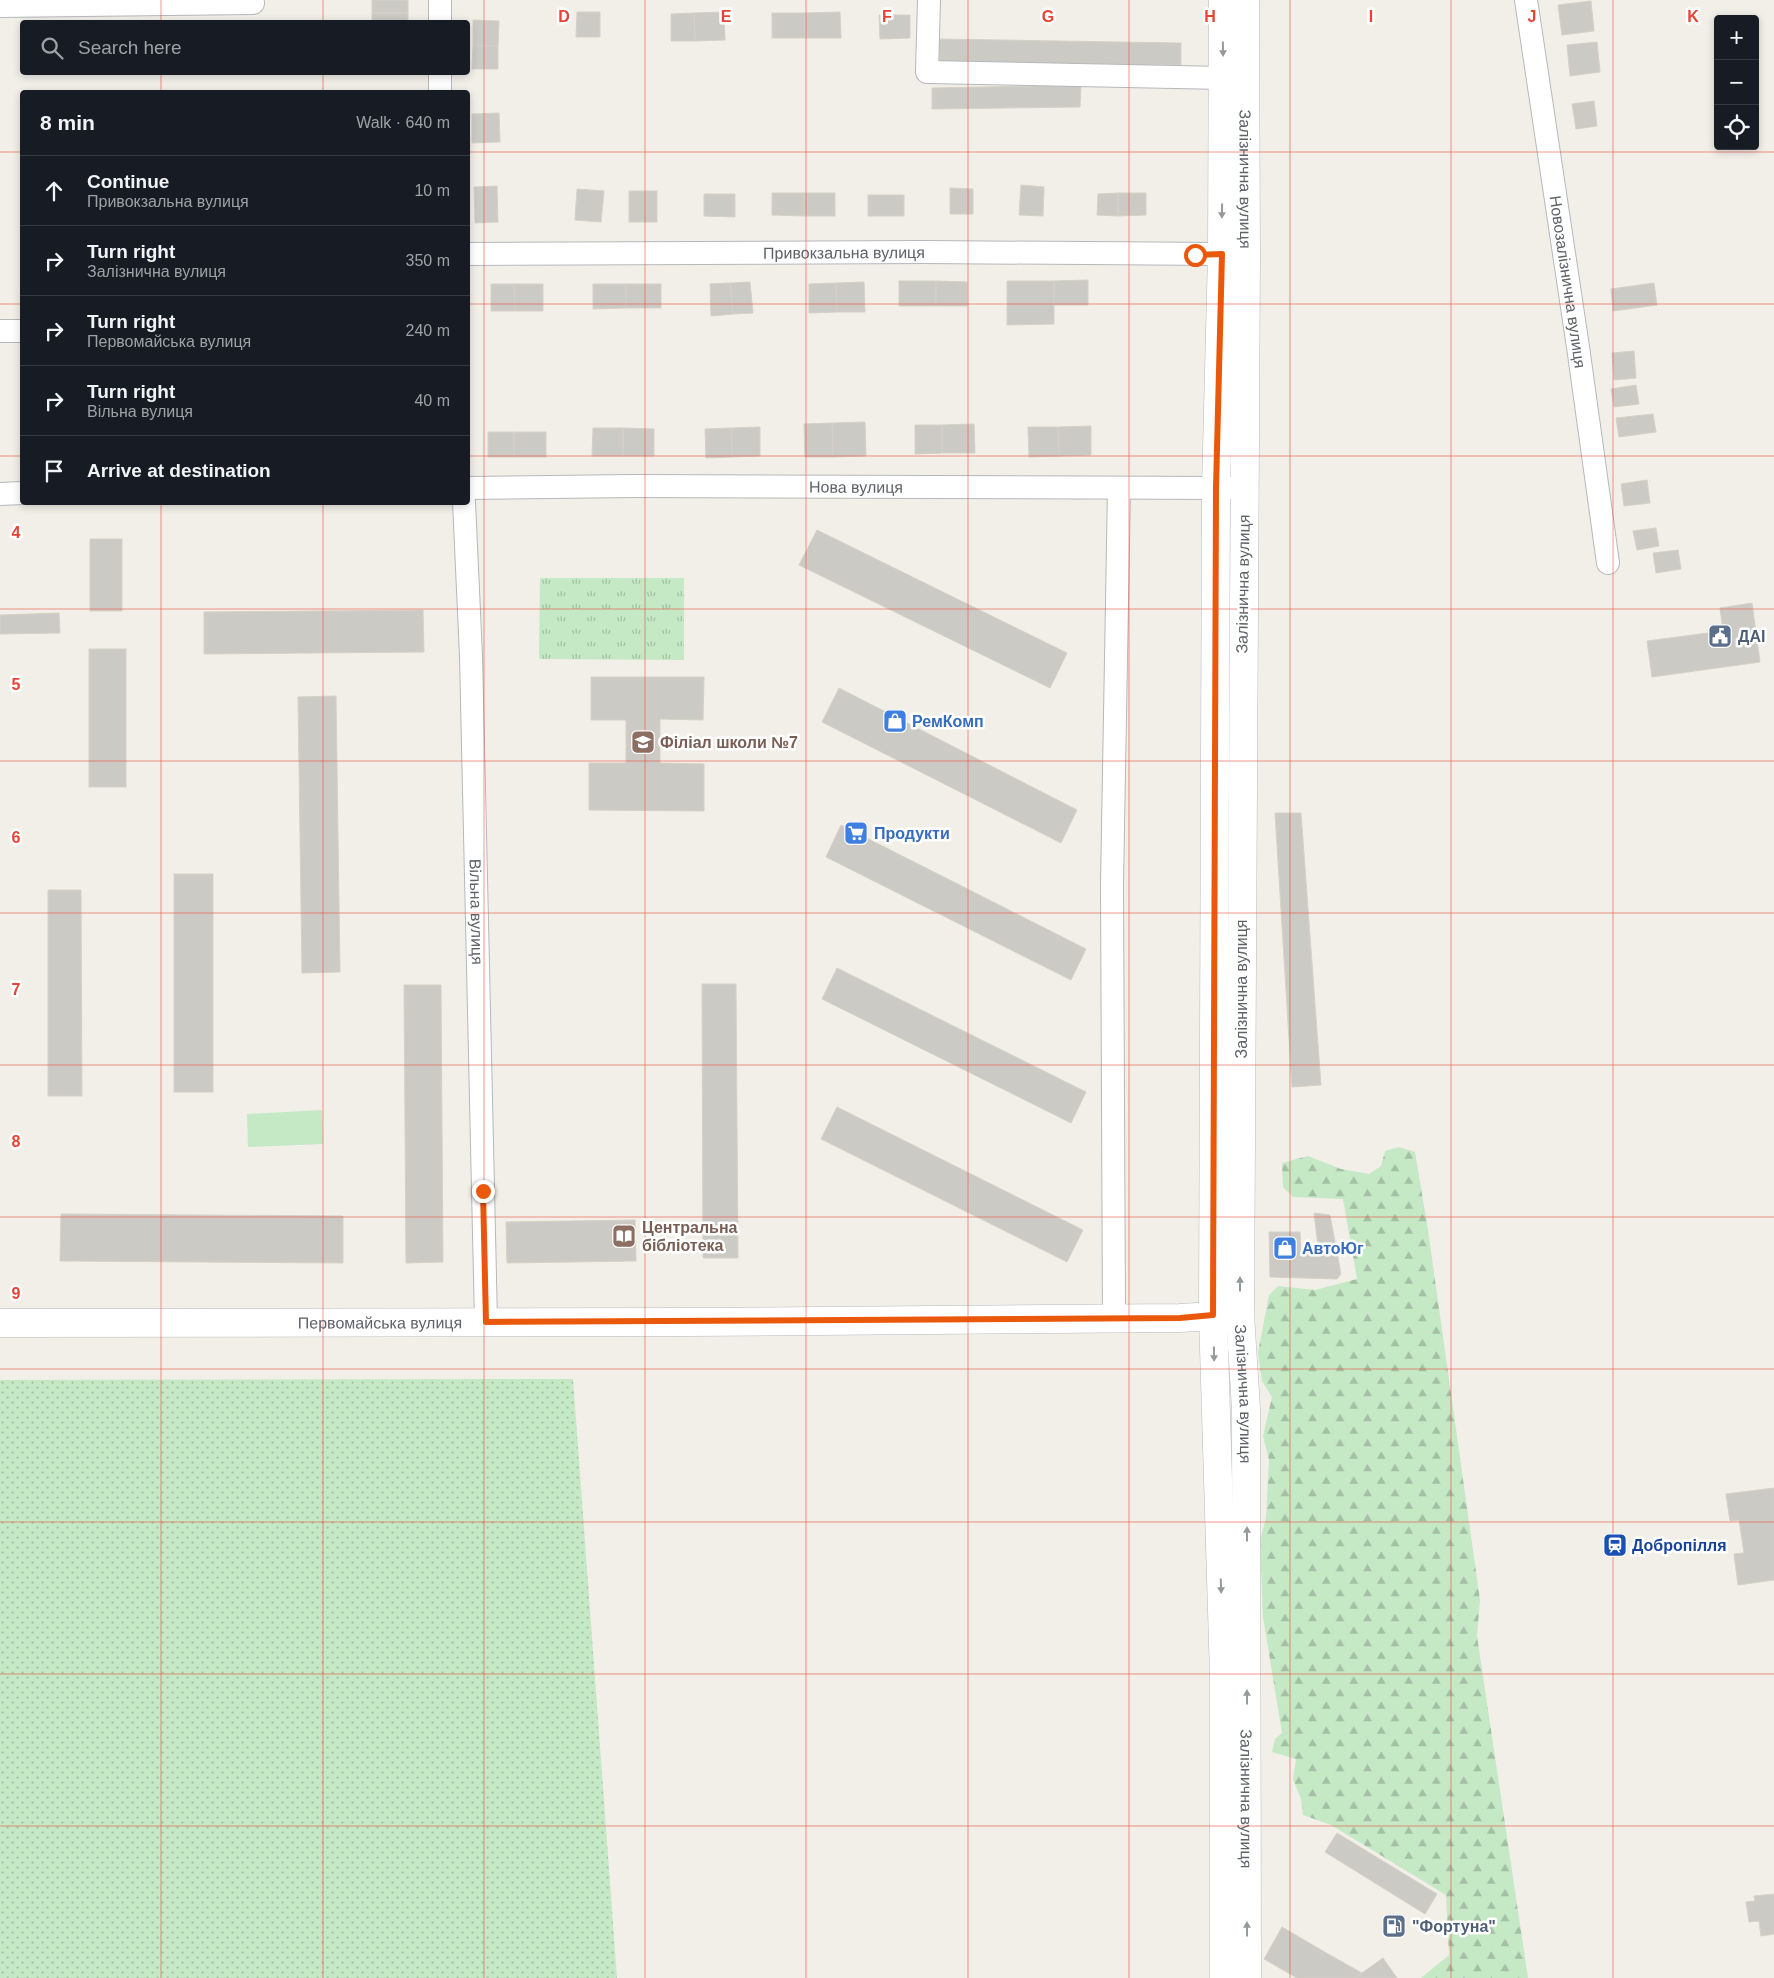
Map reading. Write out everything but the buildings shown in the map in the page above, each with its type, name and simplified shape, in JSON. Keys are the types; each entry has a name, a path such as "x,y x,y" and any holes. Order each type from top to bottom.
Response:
{"main road":[{"name":"Залізнична вулиця","path":"1223,0 1222,254 1216,488 1226,1315 1246,1408 1247,1978"},
{"name":"Залізнична вулиця","path":"1224,1978 1226,1315 1244,488 1246,256 1245,0"},
{"name":"Первомайська вулиця","path":"0,1323 1114,1319 1226,1315"}],"street":[{"path":"440,0 440,20"},
{"path":"929,0 927,72 1224,78"},
{"name":"Новозалізнична вулиця","path":"1526,0 1608,563"},
{"path":"0,6 254,3"},
{"path":"440,75 440,90"},
{"name":"Привокзальна вулиця","path":"470,254 925,252 1222,254"},
{"path":"0,331 20,331"},
{"name":"Нова вулиця","path":"470,488 645,486 1244,488"},
{"path":"1114,1319 1112,885 1119,489"},
{"path":"0,494 20,493"},
{"name":"Вільна вулиця","path":"464,505 471,656 486,1322"}],"green space":[{"path":"540,578 684,578 684,660 539,659"},
{"path":"322,1110 323,1144 248,1147 247,1114"},
{"path":"1399,1147 1415,1152 1428,1230 1480,1600 1477,1636 1528,1978 1421,1978 1449,1955 1446,1895 1331,1825 1303,1815 1301,1799 1293,1779 1296,1759 1272,1752 1275,1739 1282,1733 1263,1617 1260,1541 1266,1518 1269,1460 1263,1436 1272,1397 1262,1381 1258,1352 1269,1295 1278,1286 1315,1290 1357,1279 1343,1199 1293,1197 1283,1187 1282,1163 1308,1156 1341,1169 1369,1174 1381,1166 1385,1151"},
{"path":"573,1379 617,1978 0,1978 0,1380"}],"place":[{"name":"ДАІ","path":"1720,636"},
{"name":"РемКомп","path":"895,721"},
{"name":"Філіал школи №7","path":"643,742"},
{"name":"Продукти","path":"856,833"},
{"name":"Центральна бібліотека","path":"624,1236"},
{"name":"АвтоЮг","path":"1285,1248"},
{"name":"Добропілля","path":"1615,1545"},
{"name":"\"Фортуна\"","path":"1394,1926"}],"route":[{"path":"483,1191 486,1322 1180,1318 1213,1315 1216,488 1222,254 1195,255"}]}
